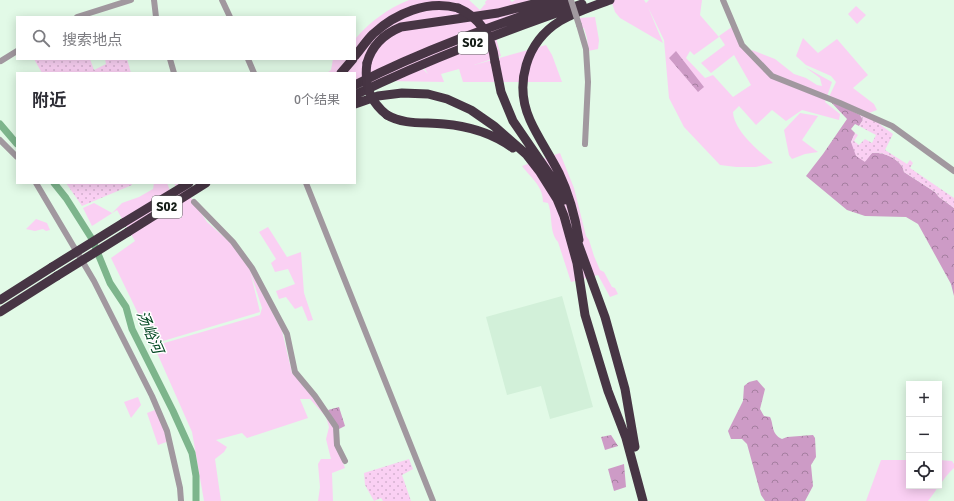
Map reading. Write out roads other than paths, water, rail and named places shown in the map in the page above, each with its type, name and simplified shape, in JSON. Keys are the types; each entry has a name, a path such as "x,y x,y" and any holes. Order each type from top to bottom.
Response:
{"highway":[{"path":"540,172 520,153 503,141 490,135 459,125 406,122 387,115 376,105 369,93 366,78 367,63 371,51 376,44 389,33 401,27 498,13 549,0"},
{"name":"S02","path":"356,84 412,58 466,36 568,0"},
{"name":"S02","path":"356,95 403,72 468,45 595,0"},
{"path":"581,253 574,216 568,195 558,172 525,108 522,94 523,80 531,53 538,41 548,30 566,18 610,0"},
{"path":"356,55 373,34 384,25 402,13 432,4 458,8 475,18 484,28 492,47 501,92 509,114 517,129 545,167 560,192 605,317 624,389 632,437 649,501"},
{"path":"342,72 352,60"},
{"path":"356,104 378,96 402,93 428,94 447,99 471,110 494,126 526,154 540,172 557,199 564,216 577,263 585,315 608,391 626,438 643,501"},
{"name":"S02","path":"0,300 187,184"},
{"name":"S02","path":"0,312 204,184"}],"street":[{"path":"80,16 131,0"},
{"path":"154,0 156,16"},
{"path":"222,0 230,16"},
{"path":"571,0 586,49 588,82 585,144"},
{"path":"723,0 742,45 772,76 892,126 954,171"},
{"path":"1,61 16,52"},
{"path":"170,60 174,72"},
{"path":"248,60 254,72"},
{"path":"0,140 16,156"},
{"path":"37,184 94,281 168,431 174,454 181,501"},
{"path":"306,184 433,501"},
{"path":"194,202 233,242 252,268 287,334 294,372 315,396 336,427 337,445 345,461"}],"waterway":[{"name":"汤峪河","path":"0,124 16,143"},
{"name":"汤峪河","path":"55,184 66,198 92,239 110,283 126,307 132,329 192,453 196,476 196,501"}]}
